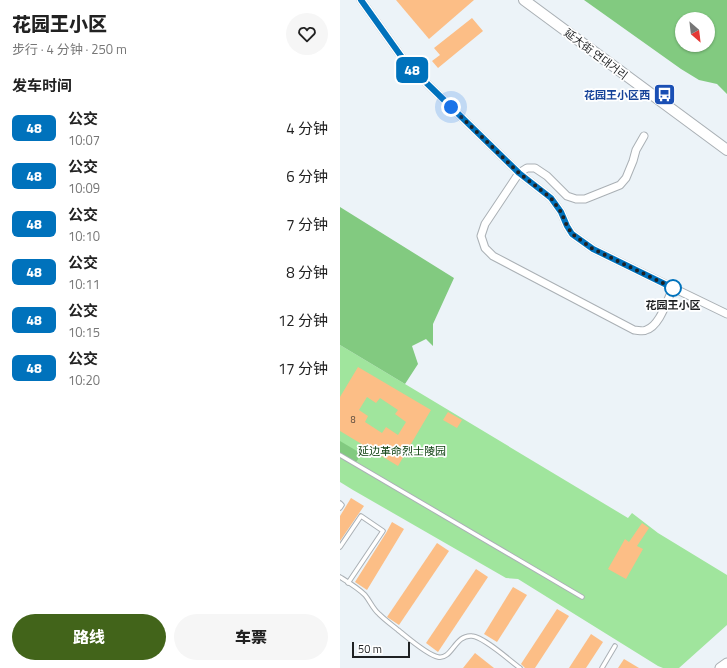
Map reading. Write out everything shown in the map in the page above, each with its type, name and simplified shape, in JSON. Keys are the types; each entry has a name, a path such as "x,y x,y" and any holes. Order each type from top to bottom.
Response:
{"main road":[{"name":"延大街 연대거리","path":"524,0 727,150"}],"street":[{"path":"361,0 406,63 519,173 551,198 561,212 572,234 593,249 727,314"},
{"path":"644,136 636,150 626,178 620,185 585,199 576,199 567,196 547,176 535,168 527,168 519,173 485,224 481,236 485,248 493,256 634,330 645,331 652,328 658,321 673,288"},
{"path":"720,668 727,663"}],"lane":[{"path":"340,455 582,597"},
{"path":"340,503 342,504 340,508"},
{"path":"340,548 361,516 383,530 348,583"},
{"path":"340,577 363,594 380,616 426,652 443,658 448,655 463,638 473,636 480,638 489,644 520,668"},
{"path":"602,668 615,646"}],"green space":[{"path":"584,0 727,0 727,94 717,84 699,80 681,69"},
{"path":"340,207 454,278 433,324 433,346 426,339 412,346 418,364 405,384 340,345"},
{"name":"延边革命烈士陵园","path":"340,345 628,518 632,513 658,533 727,575 727,625 679,668 663,668 518,579 506,578 340,482"},
{"path":"340,441 362,454 356,462 340,453"}],"building":[{"path":"396,0 474,0 429,39"},
{"path":"472,18 483,31 438,68 432,61 440,55 434,48"},
{"path":"358,367 431,410 398,466 340,431 340,397","holes":["367,397 376,403 380,398 398,410 395,414 406,422 398,435 386,427 382,433 365,422 368,416 359,410"]},
{"path":"448,412 462,420 457,428 443,420"},
{"path":"351,498 364,506 340,541 340,516"},
{"path":"392,522 404,529 367,590 355,582"},
{"path":"642,523 649,528 637,546 643,549 626,579 608,569 625,539 629,542"},
{"path":"437,543 449,551 399,625 387,617"},
{"path":"476,569 488,577 438,652 426,643"},
{"path":"513,587 527,595 497,642 484,634"},
{"path":"557,609 569,616 535,668 525,668 521,664"},
{"path":"591,634 603,642 586,668 569,668"},
{"path":"475,653 494,668 463,668"},
{"path":"624,659 639,668 618,668"}],"bus line":[{"name":"48","path":"361,0 406,63 519,173 551,198 561,212 572,234 593,249 673,288"}],"place":[{"name":"花园王小区西","path":"665,95"},
{"name":"花园王小区","path":"673,288"}],"route":[{"path":"451,107 519,173 551,198 561,212 572,234 593,249 673,288"}]}
